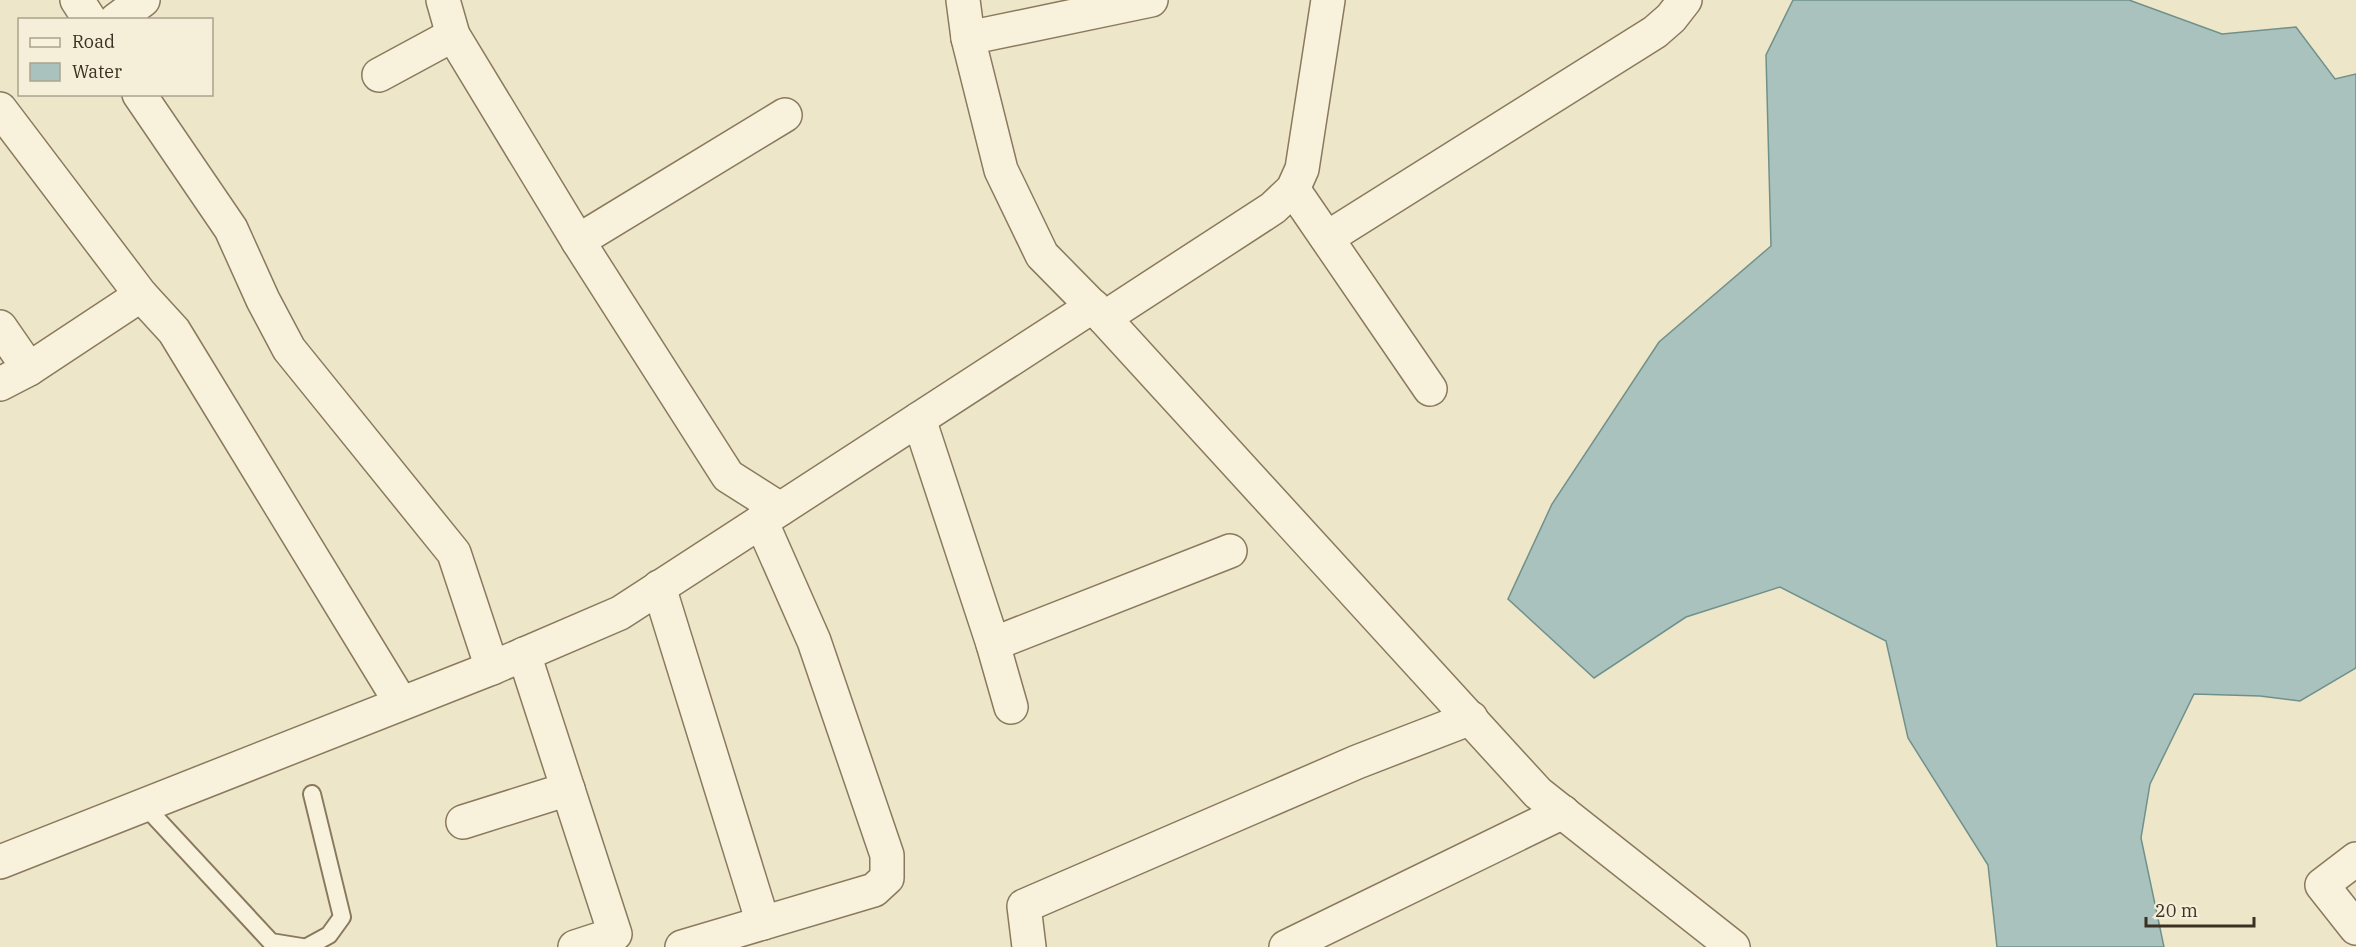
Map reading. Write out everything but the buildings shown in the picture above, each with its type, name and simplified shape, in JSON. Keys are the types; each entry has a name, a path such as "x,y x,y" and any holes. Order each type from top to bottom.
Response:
{"street":[{"path":"77,0 89,18"},
{"path":"119,18 143,0"},
{"path":"963,0 968,38 1001,170 1042,255 1099,312 1538,793 1733,947"},
{"path":"968,38 1151,0"},
{"path":"0,862 492,668 620,613 920,419 1274,208 1293,189 1302,169 1328,0"},
{"path":"1327,238 1655,32 1671,18 1685,0"},
{"path":"379,75 451,11 578,241 728,476 771,515 887,855 887,878 874,890 689,946"},
{"path":"0,104 18,90"},
{"path":"140,96 231,229 263,300 289,349 454,553 492,668"},
{"path":"0,109 141,295 174,332 401,703"},
{"path":"578,241 785,116"},
{"path":"1293,189 1430,389"},
{"path":"0,384 29,369 141,295"},
{"path":"0,327 29,369"},
{"path":"920,419 1011,706"},
{"path":"993,644 1230,551"},
{"path":"659,587 763,923"},
{"path":"525,654 620,941 575,947"},
{"path":"1029,947 1024,906 1357,762 1471,718"},
{"path":"463,822 568,789"},
{"path":"1286,947 1563,812"},
{"path":"2356,858 2322,885 2356,928"}],"lane":[{"path":"307,947 329,935 342,917 312,794"},
{"path":"144,805 271,942 302,947"}],"water":[{"path":"1793,0 2129,0 2222,34 2296,27 2335,79 2356,74 2356,668 2300,701 2260,696 2194,694 2150,784 2141,838 2164,947 1997,947 1988,865 1908,738 1886,641 1780,587 1686,617 1594,678 1508,599 1552,504 1659,342 1771,246 1766,55"}]}
